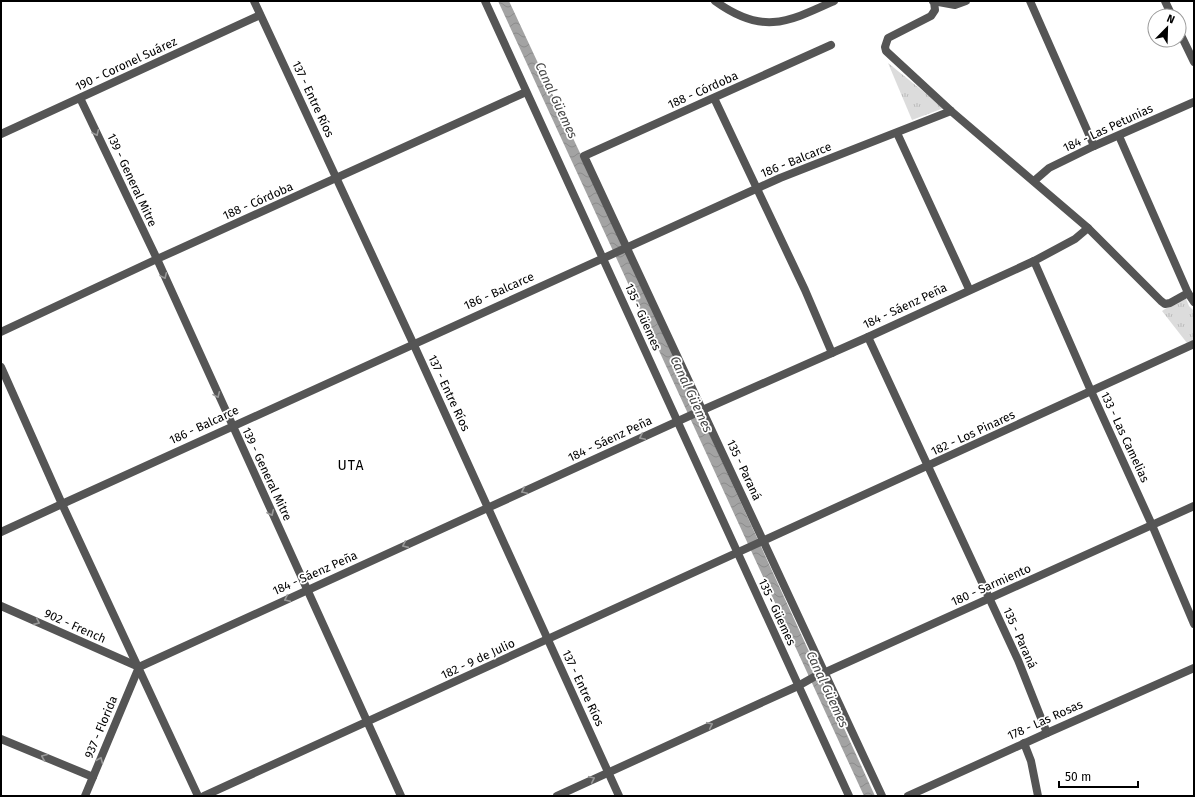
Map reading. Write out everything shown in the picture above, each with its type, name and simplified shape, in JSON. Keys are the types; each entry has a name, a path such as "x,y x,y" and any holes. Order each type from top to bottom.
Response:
{"street":[{"name":"137 - Entre Ríos","path":"254,1 413,343 619,796"},
{"name":"135 - Güemes","path":"485,1 526,92 605,256 681,420 739,551 802,684 849,796"},
{"path":"715,1 738,16 750,20 774,23 799,17 834,1"},
{"path":"966,1 955,5 934,1 935,10 931,16 892,35 886,43 886,51 951,111 1088,228 1165,304 1188,293"},
{"path":"1030,1 1094,146"},
{"name":"190 - Coronel Suárez","path":"1,134 260,15"},
{"name":"188 - Córdoba","path":"584,156 831,45"},
{"path":"1187,48 1194,62"},
{"name":"188 - Córdoba","path":"1,332 157,259 337,179 526,92"},
{"name":"139 - General Mitre","path":"80,98 157,259 231,426 401,796"},
{"path":"714,98 806,290 832,353"},
{"name":"184 - Las Petunias","path":"1034,181 1049,168 1094,146 1194,102"},
{"name":"186 - Balcarce","path":"1,532 413,343 758,188 951,111"},
{"path":"897,133 969,289"},
{"path":"1119,136 1188,293 1194,302"},
{"name":"135 - Paraná","path":"584,156 624,248 882,796"},
{"name":"184 - Sáenz Peña","path":"139,667 700,411 868,337 969,289 1034,261 1074,239 1088,228"},
{"name":"133 - Las Camelias","path":"1034,261 1152,525 1194,624"},
{"name":"135 - Paraná","path":"868,337 1018,660 1046,732"},
{"name":"182 - Los Pinares","path":"762,541 928,467 1194,344"},
{"path":"1,367 62,504 198,796"},
{"name":"180 - Sarmiento","path":"557,796 802,684 823,672 1194,506"},
{"name":"182 - 9 de Julio","path":"204,796 762,541"},
{"name":"902 - French","path":"1,606 139,667"},
{"name":"937 - Florida","path":"85,796 139,667"},
{"name":"178 - Las Rosas","path":"908,796 1046,732 1194,668"},
{"path":"1,739 93,777"},
{"path":"1024,743 1031,761 1038,796"}],"green space":[{"path":"888,63 944,108 912,120"},
{"path":"1185,296 1189,306 1194,311 1194,340 1187,343 1162,311"}],"water":[{"name":"Canal Güemes","path":"498,1 509,1 636,273 875,796 864,796"}],"district":[{"name":"UTA","path":"351,465"}]}
